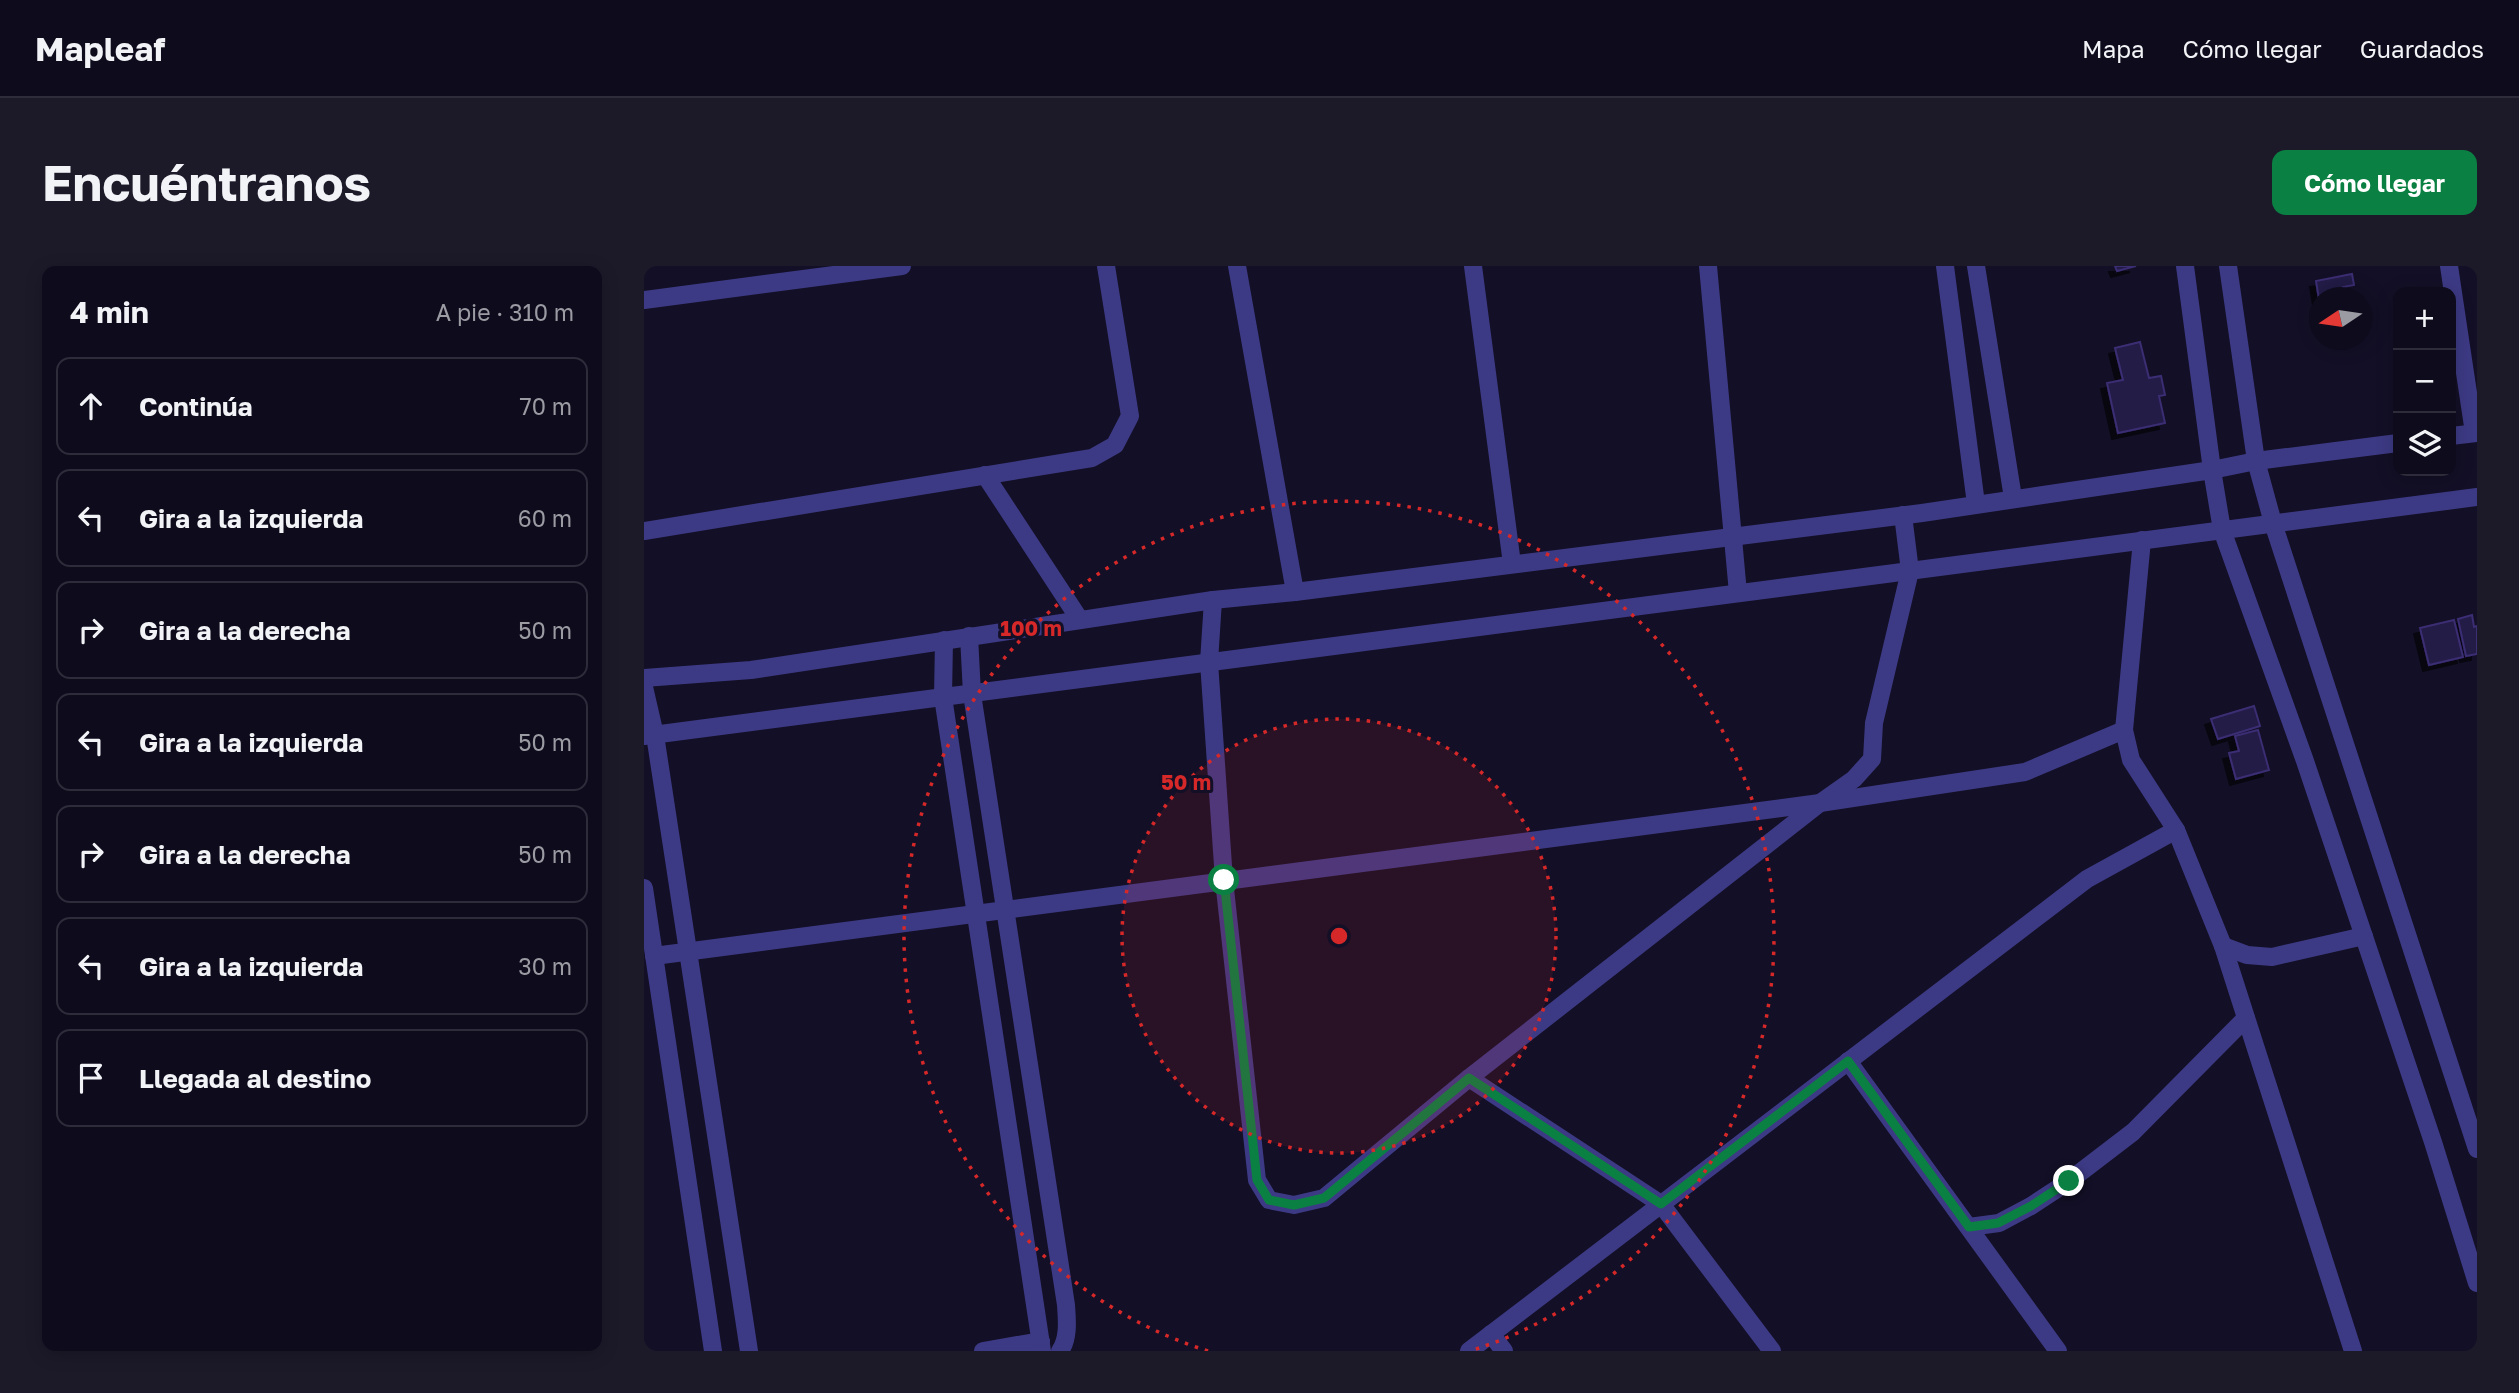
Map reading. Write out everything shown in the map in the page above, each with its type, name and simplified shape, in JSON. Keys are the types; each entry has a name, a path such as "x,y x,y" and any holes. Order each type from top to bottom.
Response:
{"street":[{"path":"644,300 902,266"},
{"path":"644,531 1092,458 1115,445 1130,416 1106,266"},
{"path":"1237,266 1295,593"},
{"path":"1473,266 1512,564"},
{"path":"1708,266 1738,593"},
{"path":"1945,266 1976,504"},
{"path":"1976,266 2013,498"},
{"path":"2185,266 2222,530 2305,761 2477,1283"},
{"path":"2228,266 2256,461 2273,523 2477,1149"},
{"path":"2449,266 2475,433 2456,435"},
{"path":"644,678 751,670 1213,600 1295,593 1903,515 2212,470 2256,461 2393,444"},
{"path":"985,475 1080,620"},
{"path":"649,736 2477,496"},
{"path":"1213,600 1209,662 1224,880 1257,1180 1269,1200 1294,1205 1324,1198 1469,1078 1854,779 1872,759 1874,723 1910,571 1903,515"},
{"path":"2142,540 2124,730 2131,760 2176,830 2223,946 2353,1351"},
{"path":"969,636 972,694 1066,1305 1067,1329 1060,1351"},
{"path":"944,640 943,697 1041,1346 983,1351"},
{"path":"644,687 649,736 688,952 749,1351"},
{"path":"654,956 1820,803 2025,772 2124,730"},
{"path":"1469,1351 2087,879 2176,830"},
{"path":"644,888 713,1351"},
{"path":"2223,946 2247,955 2272,957 2364,936"},
{"path":"1969,1227 1998,1223 2031,1206 2069,1181 2133,1132 2246,1018"},
{"path":"1848,1061 2058,1351"},
{"path":"1469,1078 1661,1204 1772,1351"},
{"path":"1491,1334 1504,1351"}],"building":[{"path":"2115,266 2136,266 2117,271"},
{"path":"2352,274 2354,285 2317,287 2316,281"},
{"path":"2140,342 2149,378 2161,376 2165,395 2159,396 2165,423 2118,433 2107,383 2123,380 2115,348"},
{"path":"2472,615 2474,627 2477,626 2477,654 2466,656 2458,619"},
{"path":"2454,620 2463,657 2429,665 2420,628"},
{"path":"2254,706 2260,726 2218,739 2211,719"},
{"path":"2258,730 2269,770 2236,779 2229,753 2239,751 2235,736"}],"route":[{"path":"1224,880 1257,1180 1269,1200 1294,1205 1324,1198 1469,1078 1661,1204 1848,1061 1969,1227 1998,1223 2031,1206 2069,1181"}]}
